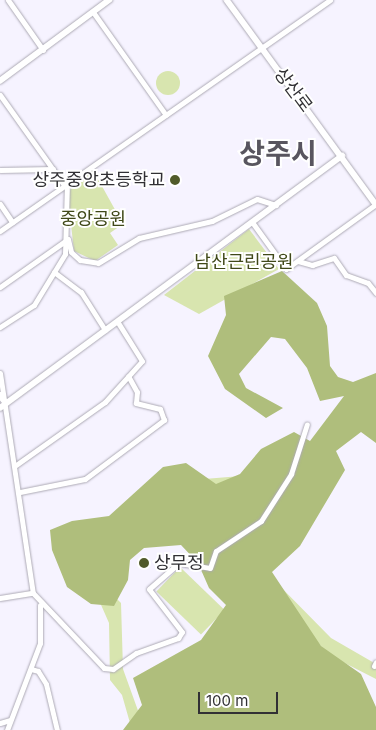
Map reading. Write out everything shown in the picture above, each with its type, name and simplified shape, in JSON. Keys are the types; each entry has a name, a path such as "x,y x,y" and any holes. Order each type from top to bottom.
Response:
{"street":[{"path":"8,0 43,50"},
{"path":"0,81 109,0"},
{"name":"상산로","path":"227,0 376,204"},
{"path":"0,231 330,0"},
{"path":"93,12 166,114"},
{"path":"0,95 53,169 66,184 68,239 71,252 80,260 98,264 139,238 212,221 257,199 276,205"},
{"path":"0,408 342,156"},
{"path":"0,170 53,169"},
{"path":"0,204 12,222"},
{"path":"252,222 286,268 376,204"},
{"path":"0,327 34,306 54,272 68,239"},
{"path":"0,287 68,239"},
{"path":"298,261 312,265 334,258 346,275 368,283 376,293"},
{"path":"54,272 81,292 105,330"},
{"path":"16,465 105,402 142,361 117,321"},
{"path":"0,373 20,492 32,593 40,605 71,629 104,668 113,669 136,653 178,638 182,632 149,595 149,589 179,563 210,568 216,552 260,521 291,474 307,424"},
{"path":"20,492 85,479 164,420 160,409 136,403 137,392 128,376"},
{"path":"0,395 6,404"},
{"path":"0,598 32,593"},
{"path":"7,730 31,669 42,632 40,605"},
{"path":"31,669 38,671 46,684 57,730"},
{"path":"0,723 10,720"}],"green space":[{"path":"168,71 176,75 180,83 176,91 168,95 160,91 156,83 160,75"},
{"name":"중앙공원","path":"93,170 123,224 110,233 118,245 95,261 74,251 68,198 72,184"},
{"name":"남산근린공원","path":"249,229 279,269 199,314 164,295"},
{"path":"282,271 317,303 327,326 330,366 338,377 353,382 376,373 376,443 361,432 336,451 345,470 300,546 272,572 321,646 361,674 376,707 376,730 123,730 142,705 133,678 201,640 226,605 209,588 198,563 181,545 144,548 130,560 128,580 114,606 91,604 67,587 52,550 50,530 72,521 109,516 163,467 186,463 216,484 240,474 261,449 294,432 310,441 344,396 320,401 307,368 285,339 271,337 239,374 246,388 283,408 266,418 225,389 208,356 226,315 224,296"},
{"path":"288,472 226,488 98,580 121,603 123,669 145,730 132,730 122,695 110,680 109,623 73,541 192,480"},
{"path":"180,567 225,610 201,635 156,591"},
{"path":"268,574 331,638 376,664 376,679 329,655 256,575"}],"place":[{"name":"상주중앙초등학교","path":"175,180"},
{"name":"상무정","path":"144,563"}],"district":[{"name":"상주시","path":"278,153"}]}
